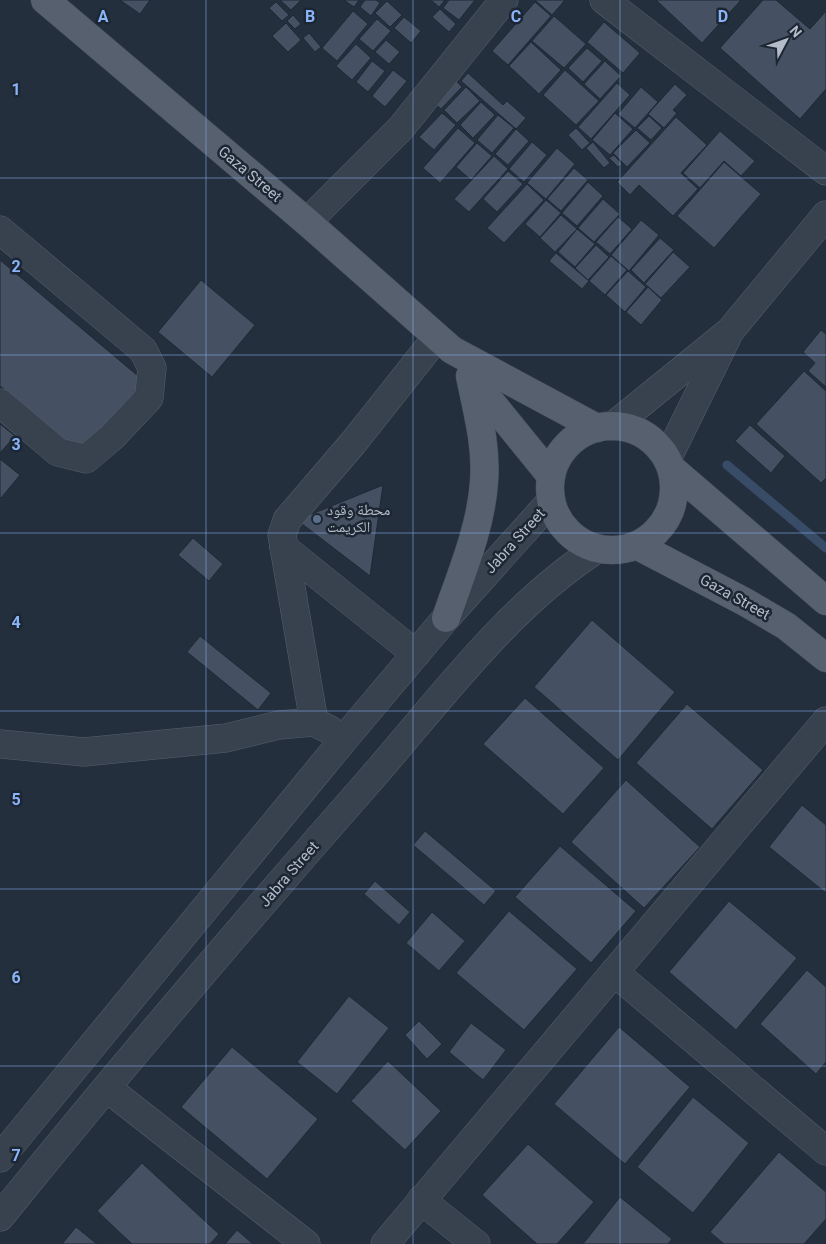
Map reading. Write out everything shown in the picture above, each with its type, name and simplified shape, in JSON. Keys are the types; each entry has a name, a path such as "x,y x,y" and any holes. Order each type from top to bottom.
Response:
{"main road":[{"name":"Gaza Street","path":"45,0 307,222 445,344 551,488"},
{"name":"Gaza Street","path":"445,344 605,427"},
{"path":"446,618 480,514 484,481 482,431 470,376"},
{"path":"669,464 674,492 670,514 656,533 638,546 618,551 597,549 576,539 560,523 551,488 560,454 576,437 605,427 629,428 644,435 657,445 669,464 826,601"},
{"name":"Gaza Street","path":"638,546 745,602 786,626 826,658"}],"street":[{"path":"307,222 401,128 504,0"},
{"path":"604,0 826,171"},
{"path":"605,427 730,331 826,215"},
{"path":"0,230 143,350 152,368 149,398 112,437 86,459 58,452 0,403"},
{"path":"669,464 730,331"},
{"path":"314,722 282,535 287,520 353,443 445,344"},
{"name":"Jabra Street","path":"0,1158 551,488"},
{"path":"284,548 416,654"},
{"name":"Jabra Street","path":"0,1218 107,1088 306,853 492,639 570,566 597,549"},
{"path":"385,1244 826,721"},
{"path":"0,744 84,752 226,738 279,725 314,722 345,738"},
{"path":"614,972 826,1151"},
{"path":"107,1088 306,1244"},
{"path":"421,1200 476,1244"}],"building":[{"path":"120,0 150,0 140,14"},
{"path":"280,0 301,0 291,10"},
{"path":"344,0 359,0 354,7"},
{"path":"365,0 376,0 380,3 371,16 360,7"},
{"path":"431,0 445,0 439,7"},
{"path":"449,0 475,0 459,20 443,8"},
{"path":"535,0 565,0 552,15"},
{"path":"656,0 741,0 702,43"},
{"path":"763,0 776,0 810,29 826,11 826,89 800,119 720,48"},
{"path":"387,1 402,15 390,27 375,13"},
{"path":"276,2 289,15 282,21 269,8"},
{"path":"535,2 551,16 508,65 492,51"},
{"path":"440,9 456,24 449,32 432,17"},
{"path":"353,11 368,24 337,61 322,48"},
{"path":"293,15 301,24 295,29 287,21"},
{"path":"554,16 586,44 564,68 532,41"},
{"path":"404,17 421,31 411,43 394,28"},
{"path":"377,19 391,31 373,51 359,39"},
{"path":"604,22 640,53 623,73 587,42"},
{"path":"286,23 301,40 288,52 272,36"},
{"path":"309,33 321,47 315,52 303,38"},
{"path":"386,40 400,52 389,64 375,52"},
{"path":"531,42 561,70 539,94 509,66"},
{"path":"356,44 371,58 352,80 336,66"},
{"path":"587,48 602,61 583,82 568,68"},
{"path":"372,61 385,71 368,92 356,82"},
{"path":"605,61 621,76 600,99 584,84"},
{"path":"393,70 407,81 385,107 372,96"},
{"path":"565,70 599,101 576,125 543,95"},
{"path":"468,73 503,105 507,101 526,118 516,129 461,81"},
{"path":"455,80 462,87 441,109 434,103"},
{"path":"617,83 630,95 591,139 578,127"},
{"path":"675,84 687,95 673,110 677,113 664,128 648,114"},
{"path":"466,87 480,101 457,123 444,110"},
{"path":"641,87 658,102 635,128 618,114"},
{"path":"481,102 495,115 473,138 460,125"},
{"path":"442,113 456,125 434,150 419,137"},
{"path":"615,113 633,129 610,155 592,140"},
{"path":"498,115 514,128 492,153 477,140"},
{"path":"649,116 662,128 651,140 637,128"},
{"path":"676,117 707,145 681,173 698,189 673,216 639,185 630,195 617,182"},
{"path":"458,128 475,143 440,183 423,168"},
{"path":"576,128 590,143 582,150 568,135"},
{"path":"516,129 529,141 508,165 495,154"},
{"path":"636,130 650,143 627,167 613,153"},
{"path":"720,131 755,161 741,176 724,161 700,188 683,173"},
{"path":"532,142 547,155 524,182 509,169"},
{"path":"593,142 610,163 604,168 586,148"},
{"path":"477,143 492,156 471,180 456,167"},
{"path":"557,148 575,164 546,199 527,183"},
{"path":"614,155 622,164 618,167 609,158"},
{"path":"494,156 508,169 469,212 454,199"},
{"path":"724,162 761,194 714,248 677,216"},
{"path":"574,168 588,180 561,211 547,199"},
{"path":"508,171 523,184 497,212 483,199"},
{"path":"588,182 603,196 577,226 562,213"},
{"path":"527,184 544,200 504,243 487,228"},
{"path":"603,199 620,214 594,242 578,228"},
{"path":"546,200 561,213 540,237 525,224"},
{"path":"561,215 577,229 555,252 540,238"},
{"path":"618,217 632,229 610,254 596,242"},
{"path":"641,220 659,235 629,271 611,255"},
{"path":"577,229 595,244 575,267 558,252"},
{"path":"660,238 674,250 644,283 631,270"},
{"path":"596,245 609,257 588,280 575,268"},
{"path":"673,252 690,267 661,298 645,284"},
{"path":"556,253 589,281 582,289 549,261"},
{"path":"611,256 627,270 605,295 589,281"},
{"path":"0,260 144,381 83,455 0,386"},
{"path":"628,271 646,287 625,312 606,295"},
{"path":"201,280 255,325 212,377 158,332"},
{"path":"648,287 662,300 641,325 626,312"},
{"path":"821,330 826,334 826,387 808,371 815,363 803,352"},
{"path":"804,371 826,391 826,478 821,483 756,424"},
{"path":"0,424 15,436 0,453"},
{"path":"750,425 785,456 771,473 735,441"},
{"path":"0,459 20,475 1,498 0,497"},
{"path":"383,485 370,576 297,520"},
{"path":"193,538 223,564 209,581 178,555"},
{"path":"592,620 675,692 618,760 534,687"},
{"path":"200,636 271,693 258,710 187,652"},
{"path":"525,698 604,768 563,814 483,744"},
{"path":"687,704 763,770 712,829 636,763"},
{"path":"626,780 700,847 644,908 571,842"},
{"path":"802,805 826,825 826,893 769,847"},
{"path":"425,831 496,891 484,905 413,845"},
{"path":"560,846 636,911 591,963 515,897"},
{"path":"375,881 410,912 399,925 364,894"},
{"path":"729,901 797,958 736,1030 669,972"},
{"path":"509,911 577,969 524,1030 456,973"},
{"path":"432,912 465,941 439,971 406,943"},
{"path":"807,970 826,987 826,1062 816,1074 760,1024"},
{"path":"349,996 389,1028 337,1094 297,1062"},
{"path":"419,1021 442,1044 427,1059 405,1035"},
{"path":"471,1023 506,1050 483,1080 449,1052"},
{"path":"619,1027 690,1087 625,1164 554,1104"},
{"path":"232,1047 318,1119 267,1179 181,1107"},
{"path":"388,1061 441,1111 405,1150 351,1101"},
{"path":"693,1097 749,1143 693,1213 637,1167"},
{"path":"528,1144 594,1202 557,1244 537,1244 482,1195"},
{"path":"779,1152 826,1192 826,1219 804,1244 724,1244 710,1232"},
{"path":"142,1163 219,1234 210,1244 132,1244 97,1211"},
{"path":"620,1197 672,1239 668,1244 583,1244"},
{"path":"76,1227 97,1244 62,1244"},
{"path":"237,1230 253,1244 225,1244"}],"waterway":[{"path":"727,465 826,548"}],"place":[{"name":"محطة وقود الكريمت","path":"317,519"}]}
